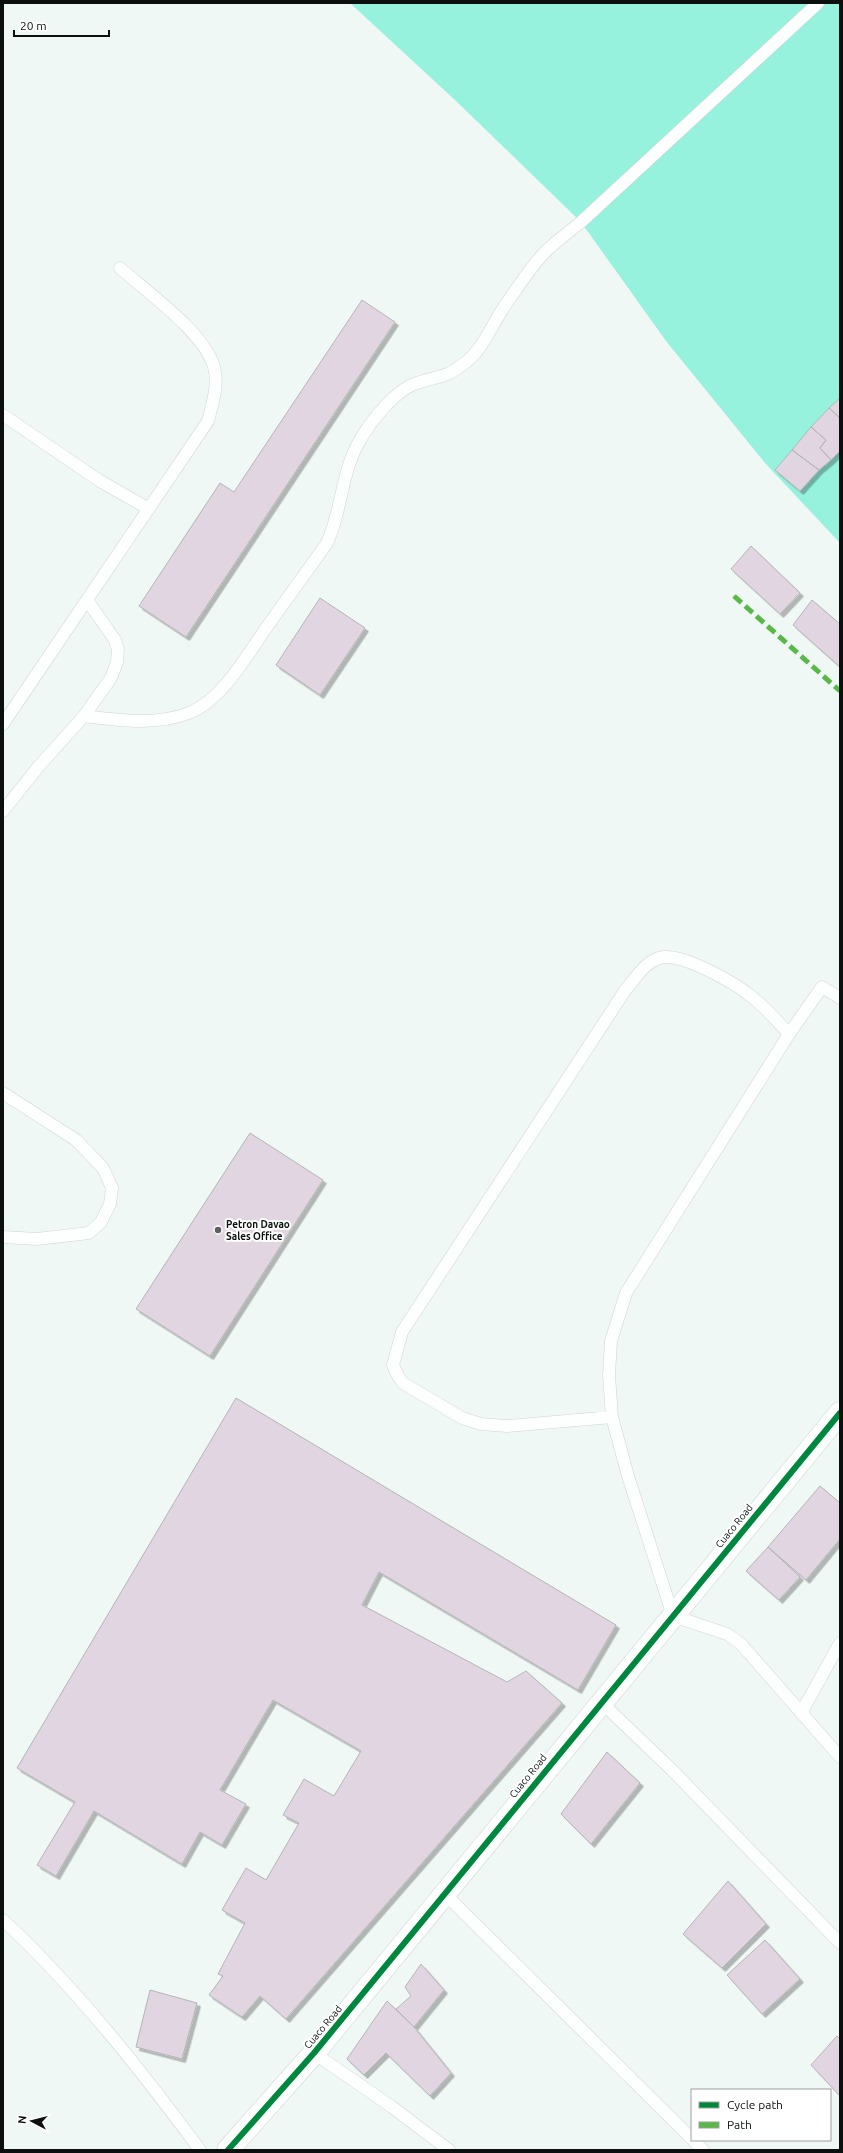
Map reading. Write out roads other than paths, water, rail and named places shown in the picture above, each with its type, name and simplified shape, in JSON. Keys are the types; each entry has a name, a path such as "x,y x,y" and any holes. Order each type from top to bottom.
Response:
{"street":[{"name":"Cuaco Road","path":"228,2150 314,2053 840,1413"}],"lane":[{"path":"84,716 120,720 158,720 189,713 210,701 231,677 327,543 335,526 348,469 359,441 398,393 417,383 445,376 468,360 488,334 505,305 544,253 581,222 818,3"},
{"path":"3,724 208,421 215,388 215,368 207,349 194,333 120,268"},
{"path":"3,415 100,481 149,509"},
{"path":"3,811 39,766 84,716 111,678 117,662 118,650 115,640 87,600"},
{"path":"612,1417 507,1426 481,1424 462,1418 403,1383 398,1376 393,1364 402,1332 626,989 645,966 659,958 674,957 694,963 751,996 789,1034"},
{"path":"840,998 822,987 789,1034 626,1293 611,1341 609,1375 612,1417 628,1476 673,1616 727,1634 741,1644 840,1757"},
{"path":"3,1093 76,1140 103,1168 112,1188 110,1204 101,1222 89,1233 37,1239 3,1237"},
{"path":"801,1713 840,1643"},
{"path":"601,1702 672,1770 840,1943"},
{"path":"445,1894 691,2137"},
{"path":"3,1920 37,1952 88,2009 138,2068 200,2150"},
{"path":"314,2053 392,2107 449,2150"},
{"path":"695,2141 703,2150"}],"place":[{"name":"Petron Davao Sales Office","path":"218,1230"}]}
